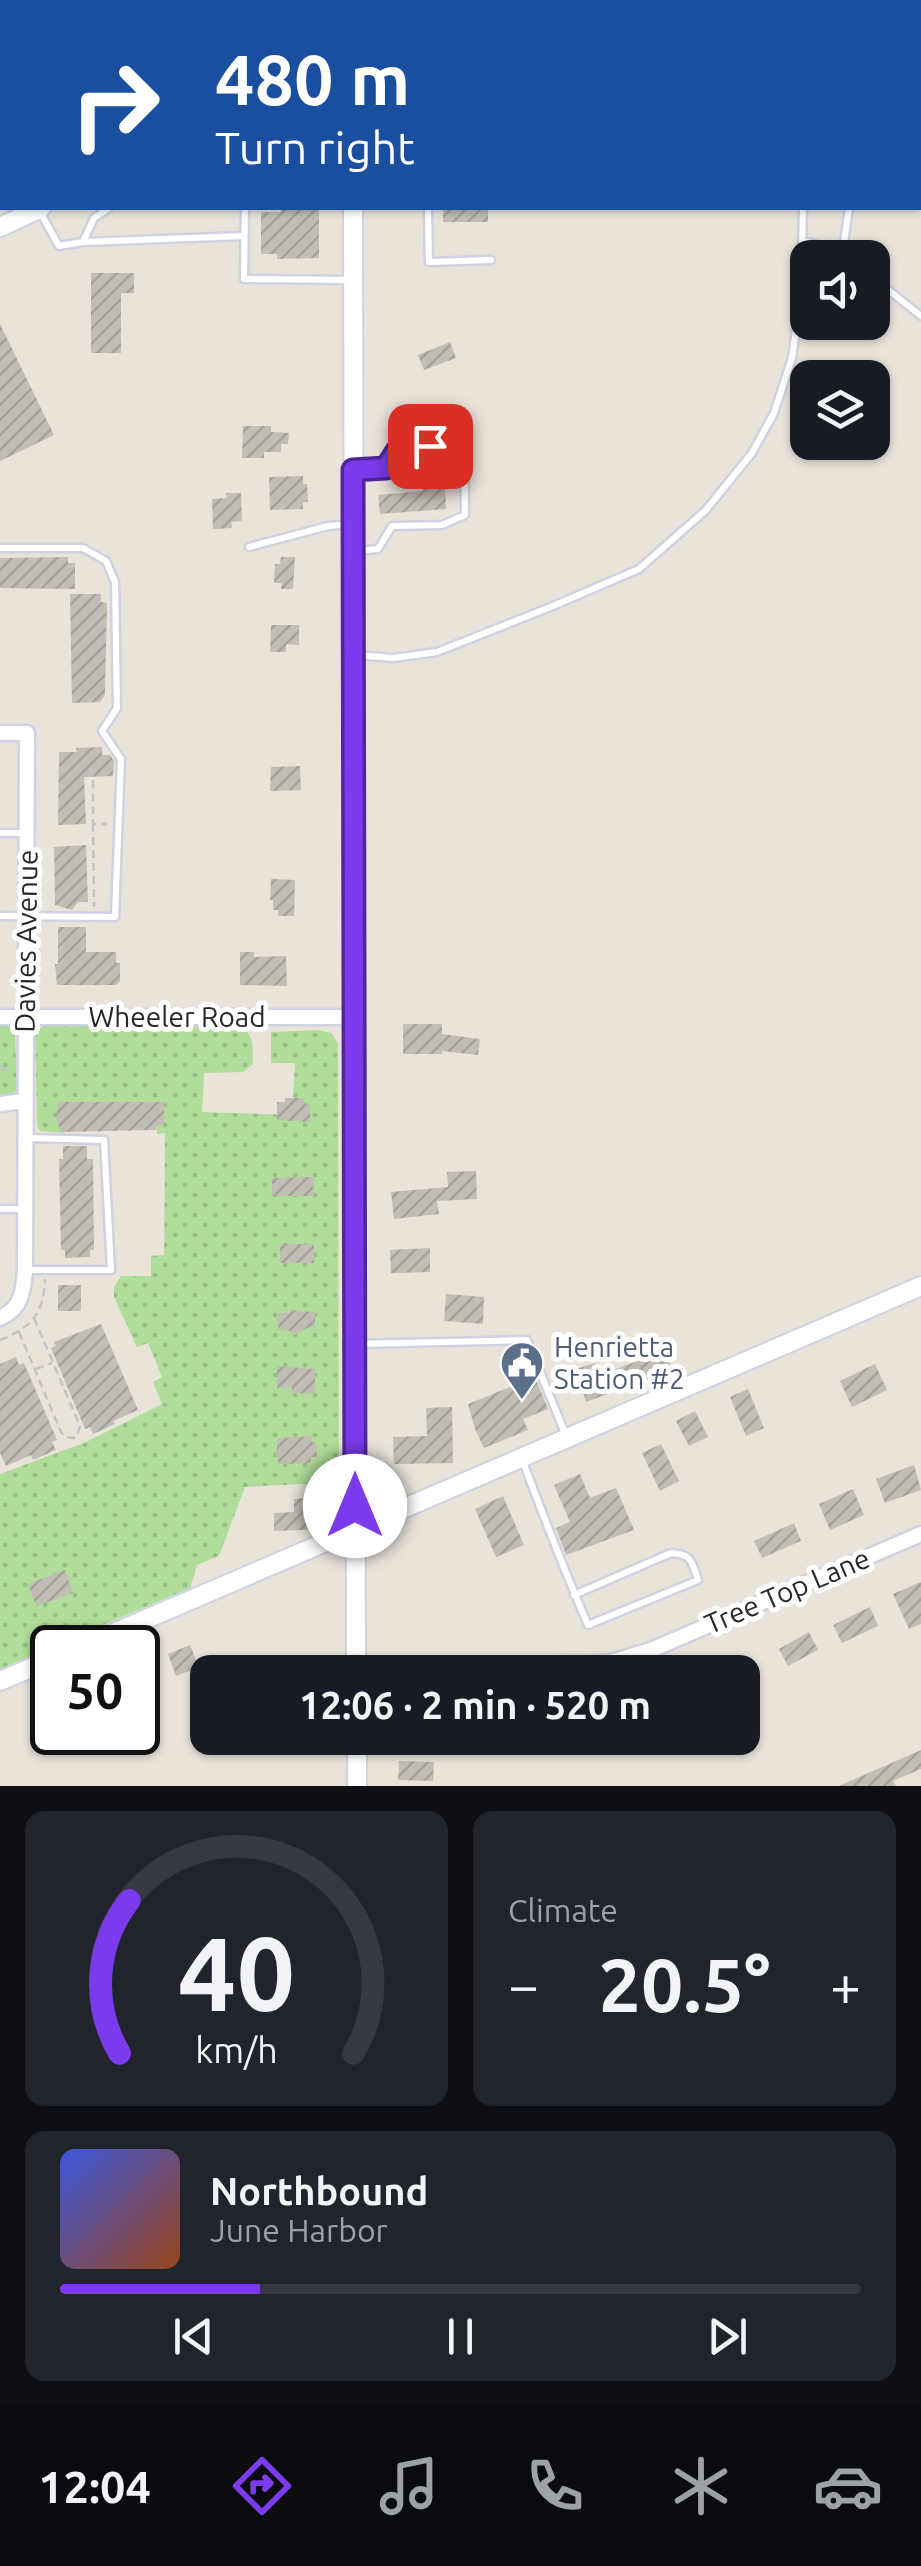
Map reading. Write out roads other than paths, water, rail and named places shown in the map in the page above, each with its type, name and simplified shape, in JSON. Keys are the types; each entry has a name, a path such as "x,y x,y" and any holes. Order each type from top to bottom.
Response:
{"main road":[{"path":"0,227 30,210"},
{"path":"353,210 356,1655"},
{"path":"133,1625 921,1286"},
{"path":"0,1681 30,1668"},
{"path":"357,1755 357,1786"}],"street":[{"name":"Davies Avenue","path":"0,733 28,733 25,1270 22,1298 16,1308 0,1318"},
{"name":"Wheeler Road","path":"0,1018 354,1017"},
{"path":"0,1104 24,1101"},
{"name":"Tree Top Lane","path":"634,1655 921,1534"}],"lane":[{"path":"30,210 59,246 244,236"},
{"path":"83,242 94,218 106,210"},
{"path":"245,210 244,279 353,280"},
{"path":"428,210 429,262 490,260"},
{"path":"802,240 803,210"},
{"path":"844,240 849,210"},
{"path":"890,291 921,316"},
{"path":"354,655 393,658 437,652 639,569 706,510 752,453 774,413 795,340"},
{"path":"353,470 386,468 397,451 464,442 465,515 442,525 392,526 378,549 353,551"},
{"path":"249,548 328,526 353,524"},
{"path":"0,548 83,548 106,561 115,582 117,708 102,731 122,759 115,917 0,916"},
{"path":"0,833 27,832"},
{"path":"24,1138 104,1140 111,1270 25,1270"},
{"path":"0,1209 25,1209"},
{"path":"354,1344 527,1340 567,1438"},
{"path":"522,1458 574,1595 588,1625 698,1580 691,1561 684,1554 672,1553 574,1595"}],"place":[{"name":"Henrietta Station #2","path":"522,1401"}]}
